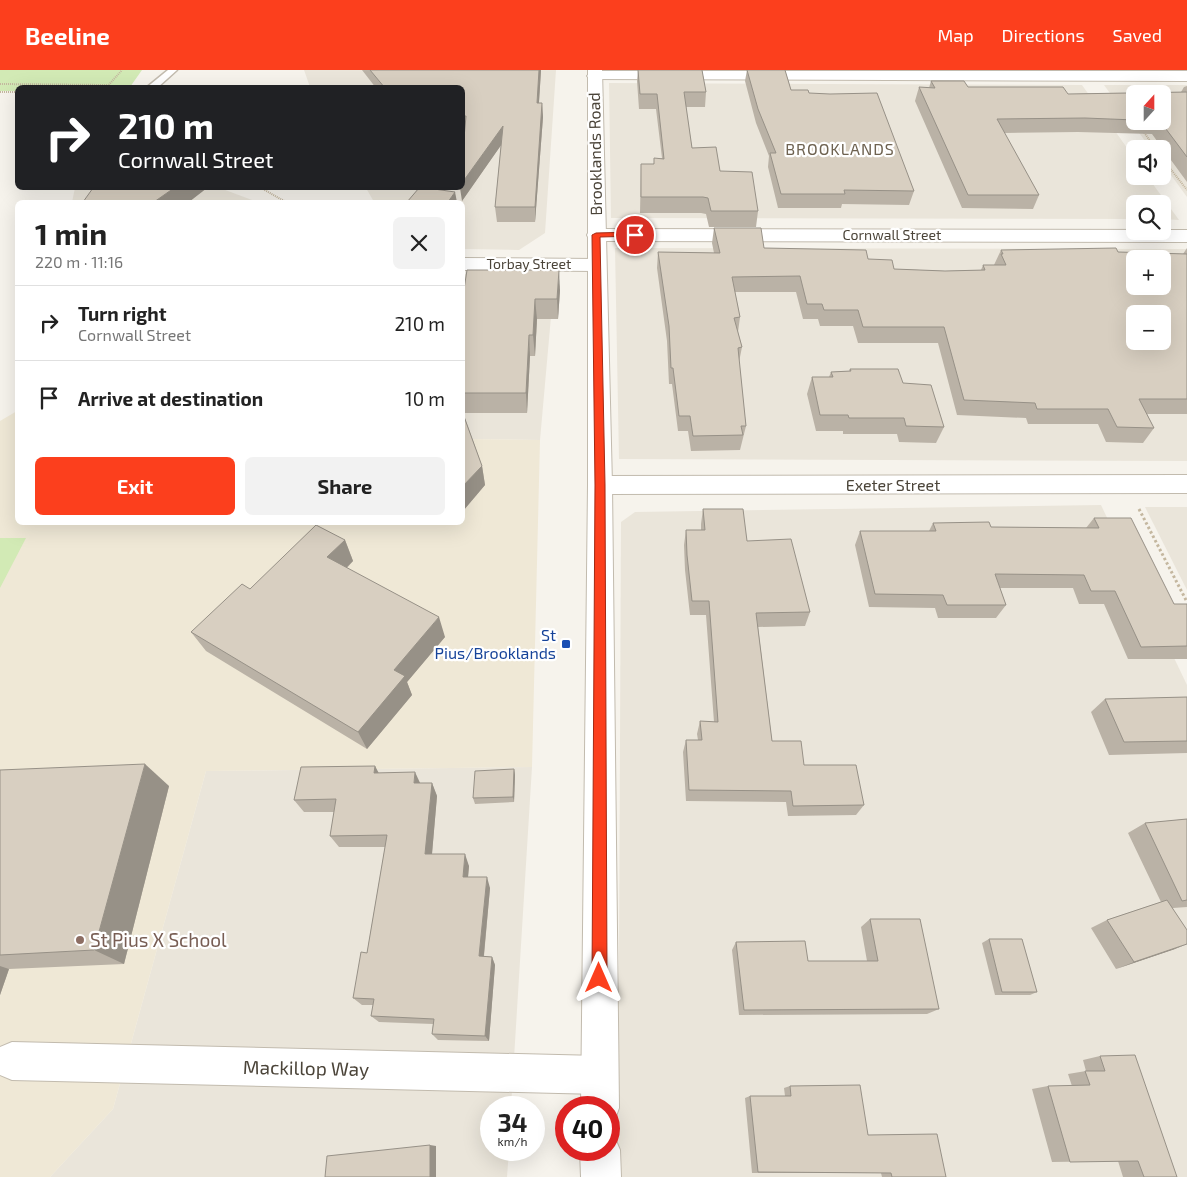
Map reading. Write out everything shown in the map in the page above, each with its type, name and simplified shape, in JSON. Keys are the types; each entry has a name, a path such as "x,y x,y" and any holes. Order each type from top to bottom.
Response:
{"street":[{"path":"595,73 1187,76"},
{"name":"Brooklands Road","path":"595,73 600,485 600,1091"},
{"name":"Cornwall Street","path":"596,235 1187,236"},
{"name":"Torbay Street","path":"465,264 596,265"},
{"name":"Exeter Street","path":"600,485 1187,484"},
{"name":"Mackillop Way","path":"12,1061 600,1091"},
{"path":"600,1161 601,1177"}],"lane":[{"path":"154,85 172,70"}],"path":[{"path":"108,85 122,70"},
{"path":"0,84 54,85"},
{"path":"0,92 15,92"},
{"path":"1141,130 1149,140"},
{"path":"1171,170 1187,190"},
{"path":"265,190 282,200"},
{"path":"1126,485 1187,602"}],"shaded area":[{"path":"304,70 556,70 545,233 519,250 465,249 465,200 373,200 367,190 465,190 465,85 309,85"},
{"path":"609,83 1082,85 1126,146 1126,185 1154,185 1161,195 1126,195 1126,219 611,218"},
{"path":"1104,85 1126,85 1126,115"},
{"path":"1171,85 1187,85 1187,197 1171,175 1171,140 1144,140 1137,130 1171,130"},
{"path":"75,190 225,190 252,200 72,200"},
{"path":"1171,209 1179,220 1171,220"},
{"path":"615,248 1187,249 1187,461 619,459"},
{"path":"465,274 538,276 554,283 540,440 465,439"},
{"name":"St Pius X School","path":"15,412 15,525 465,525 465,439 540,440 532,767 206,771 113,1109 50,1177 0,1177 0,421"},
{"path":"1101,505 1187,685 1187,1177 618,1177 618,1161 620,1161 620,1096 618,1096 621,522 635,512"},
{"path":"1145,507 1187,507 1187,590"},
{"path":"532,767 512,1096 480,1096 480,1161 508,1161 507,1177 50,1177 113,1109 206,771"}],"green space":[{"path":"0,70 142,70 131,85 15,85 15,91 0,91"},
{"path":"0,538 26,538 0,588"}],"building":[{"path":"370,70 539,70 537,103 542,103 535,207 495,207 503,126 465,179 465,85 382,85"},
{"path":"638,70 702,70 706,92 684,92 692,148 716,147 720,171 752,172 758,211 711,211 708,198 703,197 641,197 641,164 654,164 654,158 664,159 657,94 640,94"},
{"path":"747,70 785,70 791,90 808,90 809,93 830,94 877,93 914,191 844,190 845,194 781,194 770,153 776,153 758,109"},
{"path":"931,81 964,81 968,87 1063,87 1068,94 1126,93 1126,120 997,119 1039,195 968,195 919,87 935,88"},
{"path":"1171,92 1187,92 1187,157 1167,130 1171,130"},
{"path":"92,190 171,190 157,200 84,200"},
{"path":"417,190 455,192 449,200 409,200"},
{"path":"714,228 761,228 764,248 866,250 868,259 892,260 894,269 985,270 983,265 1006,265 1001,250 1116,248 1118,252 1126,252 1126,295 1171,295 1171,254 1187,254 1187,399 1139,399 1154,428 1117,427 1108,409 1037,409 1035,403 964,400 944,327 863,327 858,310 824,310 822,304 807,304 800,276 732,277 740,317 734,318 742,347 738,348 746,426 741,426 743,435 693,436 690,416 679,416 673,368 671,368 669,326 658,252 720,253"},
{"path":"467,270 559,270 557,299 535,299 533,335 529,335 526,393 465,393 465,283"},
{"path":"850,369 898,369 903,383 931,385 944,427 906,426 904,418 849,418 848,415 820,415 812,377 833,377 831,372 851,371"},
{"path":"465,419 482,466 465,484"},
{"path":"703,509 743,509 747,541 791,539 810,612 756,613 772,741 801,741 804,765 856,765 864,805 793,806 791,791 689,790 686,740 702,740 700,721 718,722 709,601 692,601 687,555 686,530 705,530"},
{"path":"1094,518 1131,518 1174,604 1187,604 1187,646 1141,647 1115,591 1091,591 1084,575 995,574 1006,605 947,605 943,595 875,594 860,531 936,531 933,523 989,522 991,527 1099,528"},
{"path":"316,525 345,540 327,557 439,617 394,670 405,676 358,732 191,632 242,584 250,589"},
{"path":"1187,697 1187,741 1124,742 1105,699"},
{"path":"145,764 94,950 0,955 0,770"},
{"path":"375,766 374,773 415,772 414,783 432,783 425,854 465,854 463,877 487,877 479,956 492,957 485,1036 432,1034 434,1019 371,1016 374,999 353,998 361,952 367,953 387,835 330,836 336,799 294,800 301,767"},
{"path":"514,769 513,797 473,798 475,771"},
{"path":"1187,819 1187,900 1182,901 1145,823"},
{"path":"1167,900 1187,930 1187,944 1134,962 1107,920"},
{"path":"870,919 920,919 939,1009 744,1010 736,942 805,941 808,961 878,961"},
{"path":"989,939 1022,939 1037,992 1002,992"},
{"path":"1135,1055 1177,1177 1144,1177 1138,1161 1070,1162 1048,1086 1090,1085 1085,1071 1105,1071 1100,1056"},
{"path":"860,1085 868,1135 937,1134 946,1177 892,1177 891,1173 758,1172 750,1096 791,1096 790,1086"},
{"path":"430,1145 430,1177 325,1177 327,1156"}],"place":[{"name":"St Pius/Brooklands","path":"566,644"},
{"name":"St Pius X School","path":"80,940"}],"district":[{"name":"BROOKLANDS","path":"840,149"}],"route":[{"path":"599,978 600,485 596,235 635,235"}]}
